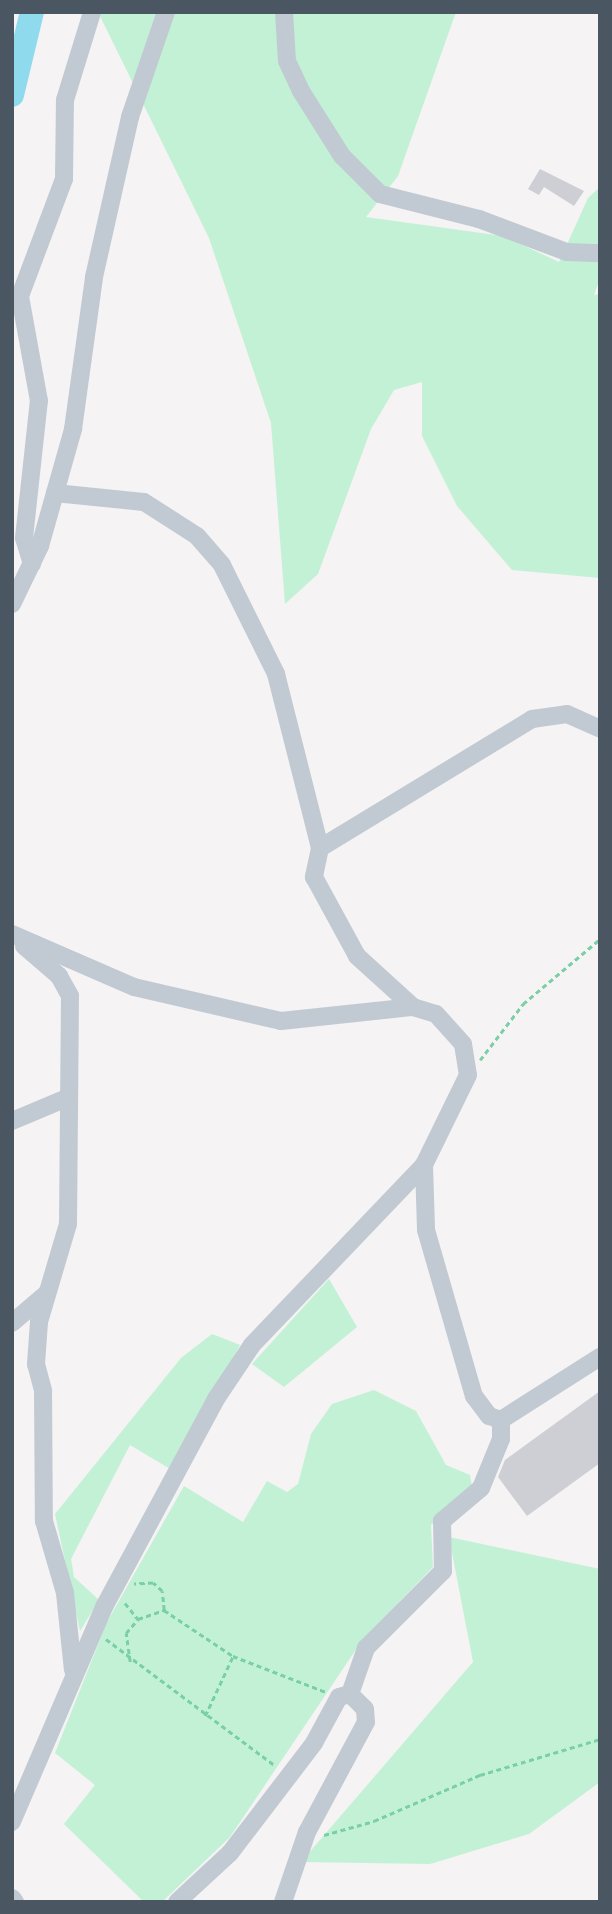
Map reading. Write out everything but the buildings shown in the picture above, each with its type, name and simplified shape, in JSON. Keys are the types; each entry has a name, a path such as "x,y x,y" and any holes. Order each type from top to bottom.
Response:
{"street":[{"path":"32,564 24,538 39,401 20,296 64,179 65,100 92,12"},
{"path":"12,604 32,564 73,429 94,277 130,117 166,12"},
{"path":"284,12 287,61 300,91 342,156 380,194 478,219 566,252 600,253"},
{"path":"12,1822 73,1677 216,1399 252,1345 424,1165 468,1076 463,1044 451,1027 413,1007 357,956 314,877 320,848 276,674 222,565 197,536 144,502 55,493"},
{"path":"320,848 531,719 567,714 600,729"},
{"path":"12,935 134,986 281,1021 413,1007"},
{"path":"12,935 59,976 70,996 68,1224 46,1294 36,1364 45,1433 40,1482 67,1605 73,1677"},
{"path":"12,1121 69,1097"},
{"path":"424,1165 426,1230 474,1395 501,1420"},
{"path":"12,1323 46,1294"},
{"path":"501,1420 600,1357"},
{"path":"350,1694 366,1648 443,1571 442,1521 481,1488 500,1439 501,1420"},
{"path":"283,1902 307,1832 366,1722 365,1709 350,1694"},
{"path":"177,1902 230,1853 314,1743 339,1697 350,1694"}],"path":[{"path":"468,1076 523,1003 600,939"},
{"path":"138,1619 124,1600 134,1584 153,1583 162,1591 164,1610"},
{"path":"130,1662 126,1633 138,1619 164,1610"},
{"path":"164,1610 233,1656 330,1693 324,1705"},
{"path":"96,1630 130,1662 279,1769 286,1766"},
{"path":"205,1716 233,1656"},
{"path":"307,1832 334,1836 480,1775 600,1739"}],"green space":[{"path":"98,12 456,12 398,176 366,217 503,236 559,262 588,198 600,187 600,278 594,295 600,294 600,578 512,570 457,506 422,436 422,382 394,390 371,429 318,574 285,604 271,423 209,238"},
{"path":"329,1279 357,1327 284,1387 252,1364"},
{"path":"212,1334 240,1345 172,1470 130,1445 71,1559 74,1577 99,1600 80,1631 55,1514 181,1358"},
{"path":"374,1390 416,1411 446,1465 470,1475 472,1487 431,1525 433,1567 363,1639 230,1837 162,1902 144,1902 64,1824 95,1785 55,1753 107,1622 184,1486 243,1522 267,1481 287,1492 298,1484 311,1434 332,1404"},
{"path":"449,1537 600,1569 600,1782 529,1834 430,1864 301,1862 473,1662"}],"waterway":[{"path":"12,95 32,12"}]}
